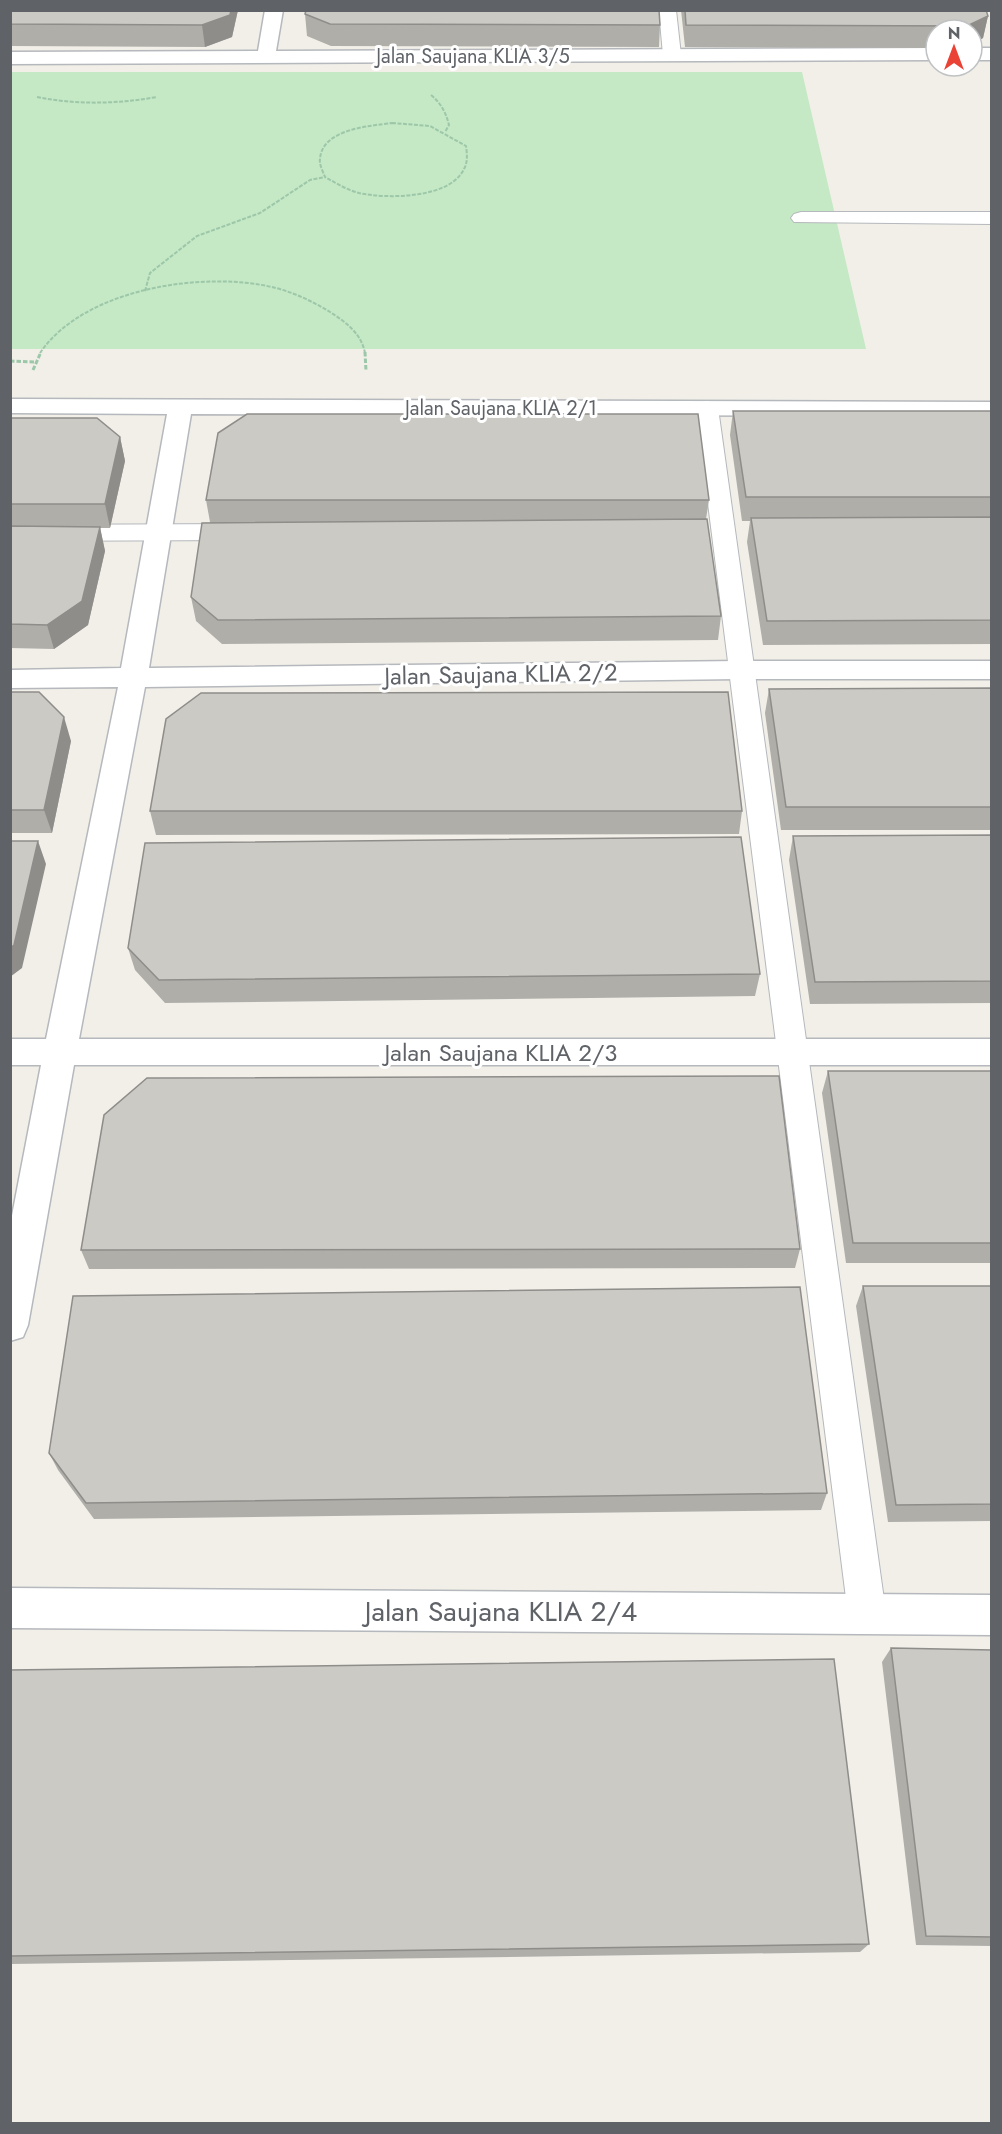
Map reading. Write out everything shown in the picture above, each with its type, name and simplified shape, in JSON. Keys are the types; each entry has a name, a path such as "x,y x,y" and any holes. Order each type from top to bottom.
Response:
{"street":[{"path":"266,57 274,10"},
{"name":"Jalan Saujana KLIA 3/5","path":"10,58 924,54"},
{"name":"Jalan Saujana KLIA 2/1","path":"16,406 992,409"},
{"path":"10,1325 60,1052 133,679 180,407"},
{"name":"Jalan Saujana KLIA 2/2","path":"10,679 739,670 992,670"},
{"name":"Jalan Saujana KLIA 2/3","path":"10,1052 992,1052"},
{"name":"Jalan Saujana KLIA 2/4","path":"10,1608 992,1615"}],"lane":[{"path":"667,10 672,55"},
{"path":"801,218 992,218"},
{"path":"707,408 739,670 793,1052 867,1614"},
{"path":"10,533 266,532"}],"path":[{"path":"145,291 150,273 197,236 260,213 310,180 326,177 358,193 385,196 410,195 440,188 460,176 467,162 466,146 445,132 424,125 397,123 368,125 339,135 326,143 318,155 319,166 326,177"},
{"path":"16,406 38,354 63,327 91,311 145,291 194,283 268,287 299,295 327,309 351,326 363,344 366,361 364,408"},
{"path":"10,361 34,362"}],"green space":[{"path":"11,72 802,72 866,349 11,349"}],"building":[{"path":"10,10 231,10 230,15 202,25 10,24"},
{"path":"306,10 659,10 660,25 330,24 305,14"},
{"path":"685,10 986,10 988,16 984,18 924,18 924,26 686,25"},
{"path":"733,411 992,411 992,497 746,497"},
{"path":"247,414 698,414 709,500 206,500 218,433"},
{"path":"10,418 97,418 120,437 105,504 10,504"},
{"path":"992,517 992,620 767,621 751,518"},
{"path":"707,519 721,616 218,620 191,597 202,523"},
{"path":"10,526 100,527 82,601 47,625 10,624"},
{"path":"992,688 992,807 786,807 769,689"},
{"path":"10,692 39,692 64,717 44,810 10,810"},
{"path":"728,692 742,811 150,811 166,719 201,693"},
{"path":"992,835 992,981 815,982 793,836"},
{"path":"741,837 760,974 159,980 128,948 145,843"},
{"path":"10,841 38,841 14,945 10,948"},
{"path":"828,1071 992,1071 992,1243 853,1243"},
{"path":"779,1076 800,1249 81,1250 104,1115 147,1078"},
{"path":"863,1286 992,1286 992,1504 896,1505"},
{"path":"800,1287 827,1493 86,1503 49,1453 73,1296"},
{"path":"891,1648 992,1650 992,1937 926,1936"},
{"path":"834,1659 869,1944 10,1956 10,1670"}]}
